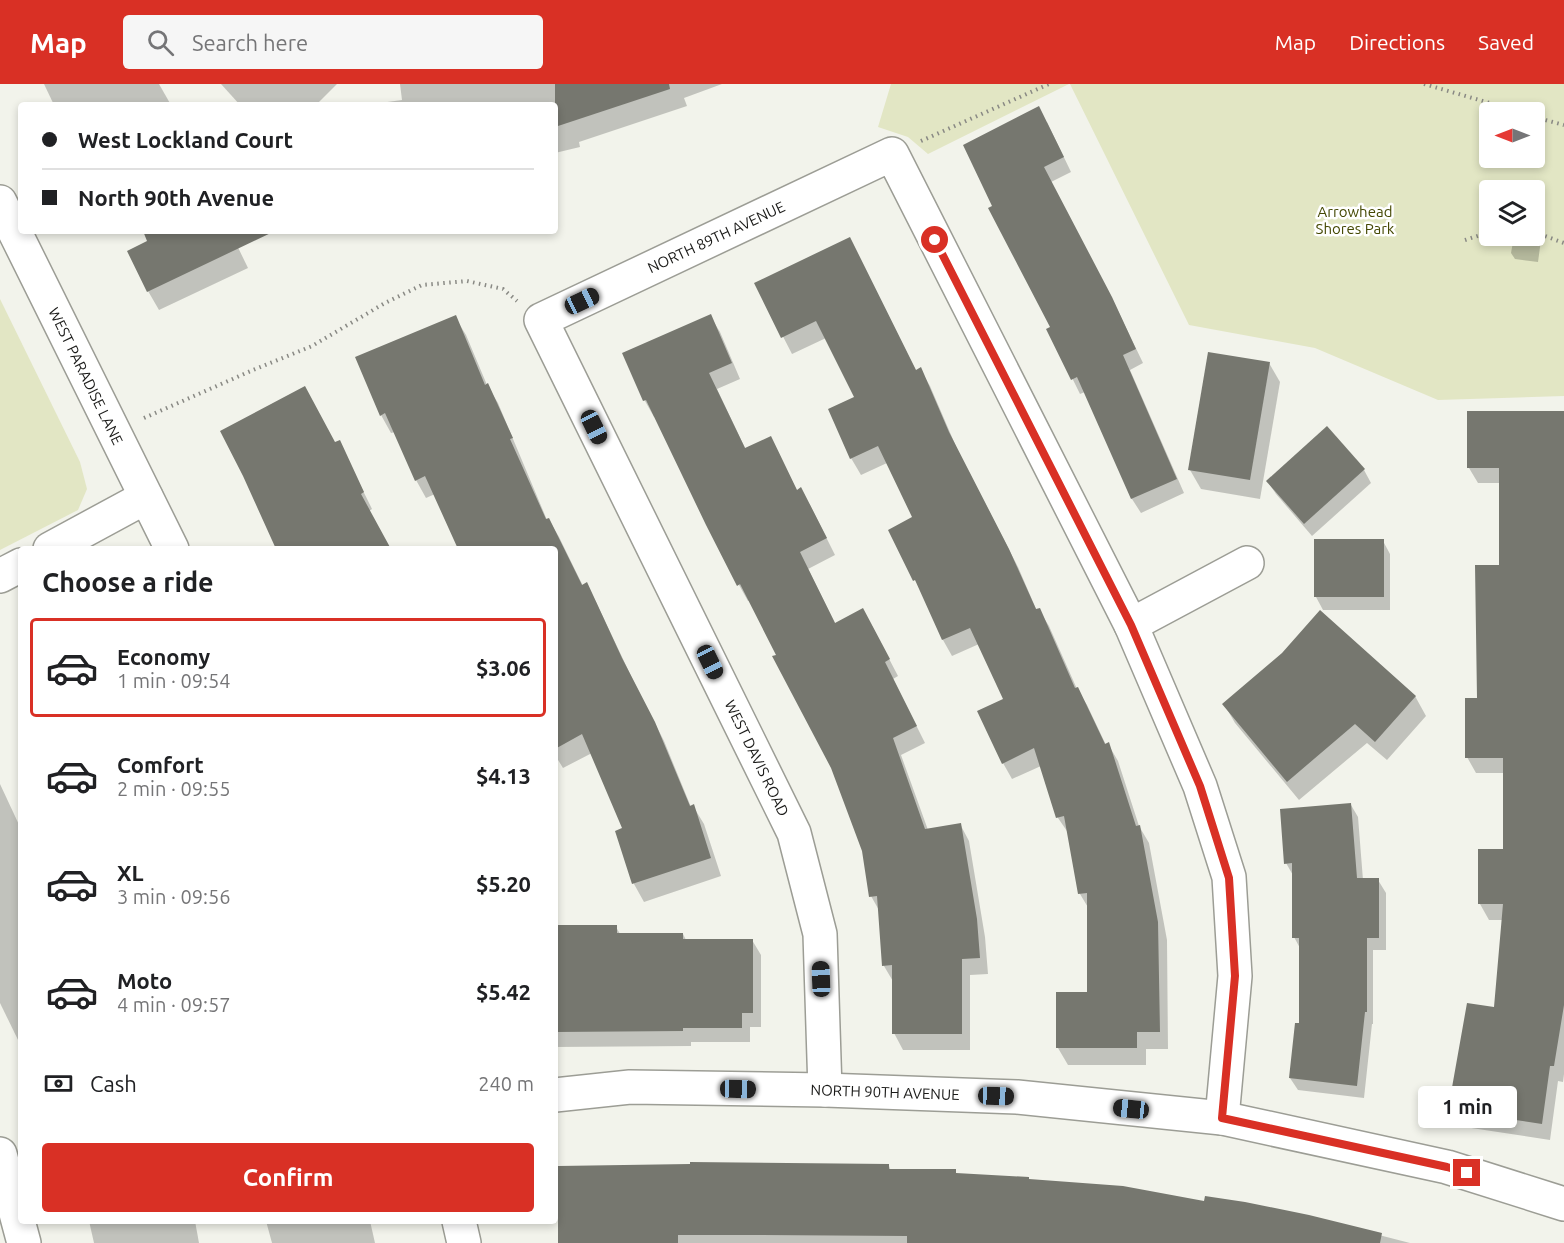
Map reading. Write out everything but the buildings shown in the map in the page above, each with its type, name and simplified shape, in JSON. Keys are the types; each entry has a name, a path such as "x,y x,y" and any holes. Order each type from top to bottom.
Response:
{"street":[{"name":"NORTH 89TH AVENUE","path":"541,320 892,154"},
{"path":"892,154 1131,625 1200,786 1229,878 1235,976 1222,1118"},
{"name":"WEST PARADISE LANE","path":"0,202 170,546"},
{"name":"WEST DAVIS ROAD","path":"541,320 794,833 820,934 825,1090"},
{"path":"56,546 146,497"},
{"path":"1131,625 1246,563"},
{"path":"0,576 18,567"},
{"name":"NORTH 90TH AVENUE","path":"558,1095 630,1087 825,1090 1017,1097 1222,1118 1447,1167 1564,1204"},
{"path":"0,1154 18,1221"},
{"path":"19,1224 24,1243"},
{"path":"460,1224 464,1243"}],"path":[{"path":"892,154 1049,84"},
{"path":"1424,84 1486,102"},
{"path":"1545,120 1564,125"},
{"path":"1465,240 1479,236"},
{"path":"1545,236 1564,243"},
{"path":"114,431 312,346 385,303 423,285 467,280 503,289 541,320"}],"green space":[{"path":"891,84 1069,84 928,154 908,137 878,127"},
{"name":"Arrowhead Shores Park","path":"1070,84 1564,84 1564,396 1438,400 1315,348 1189,325"},
{"path":"0,299 80,462 87,489 78,510 0,550"}],"route":[{"path":"935,240 1131,625 1200,786 1229,878 1235,976 1222,1118 1467,1173"}]}
